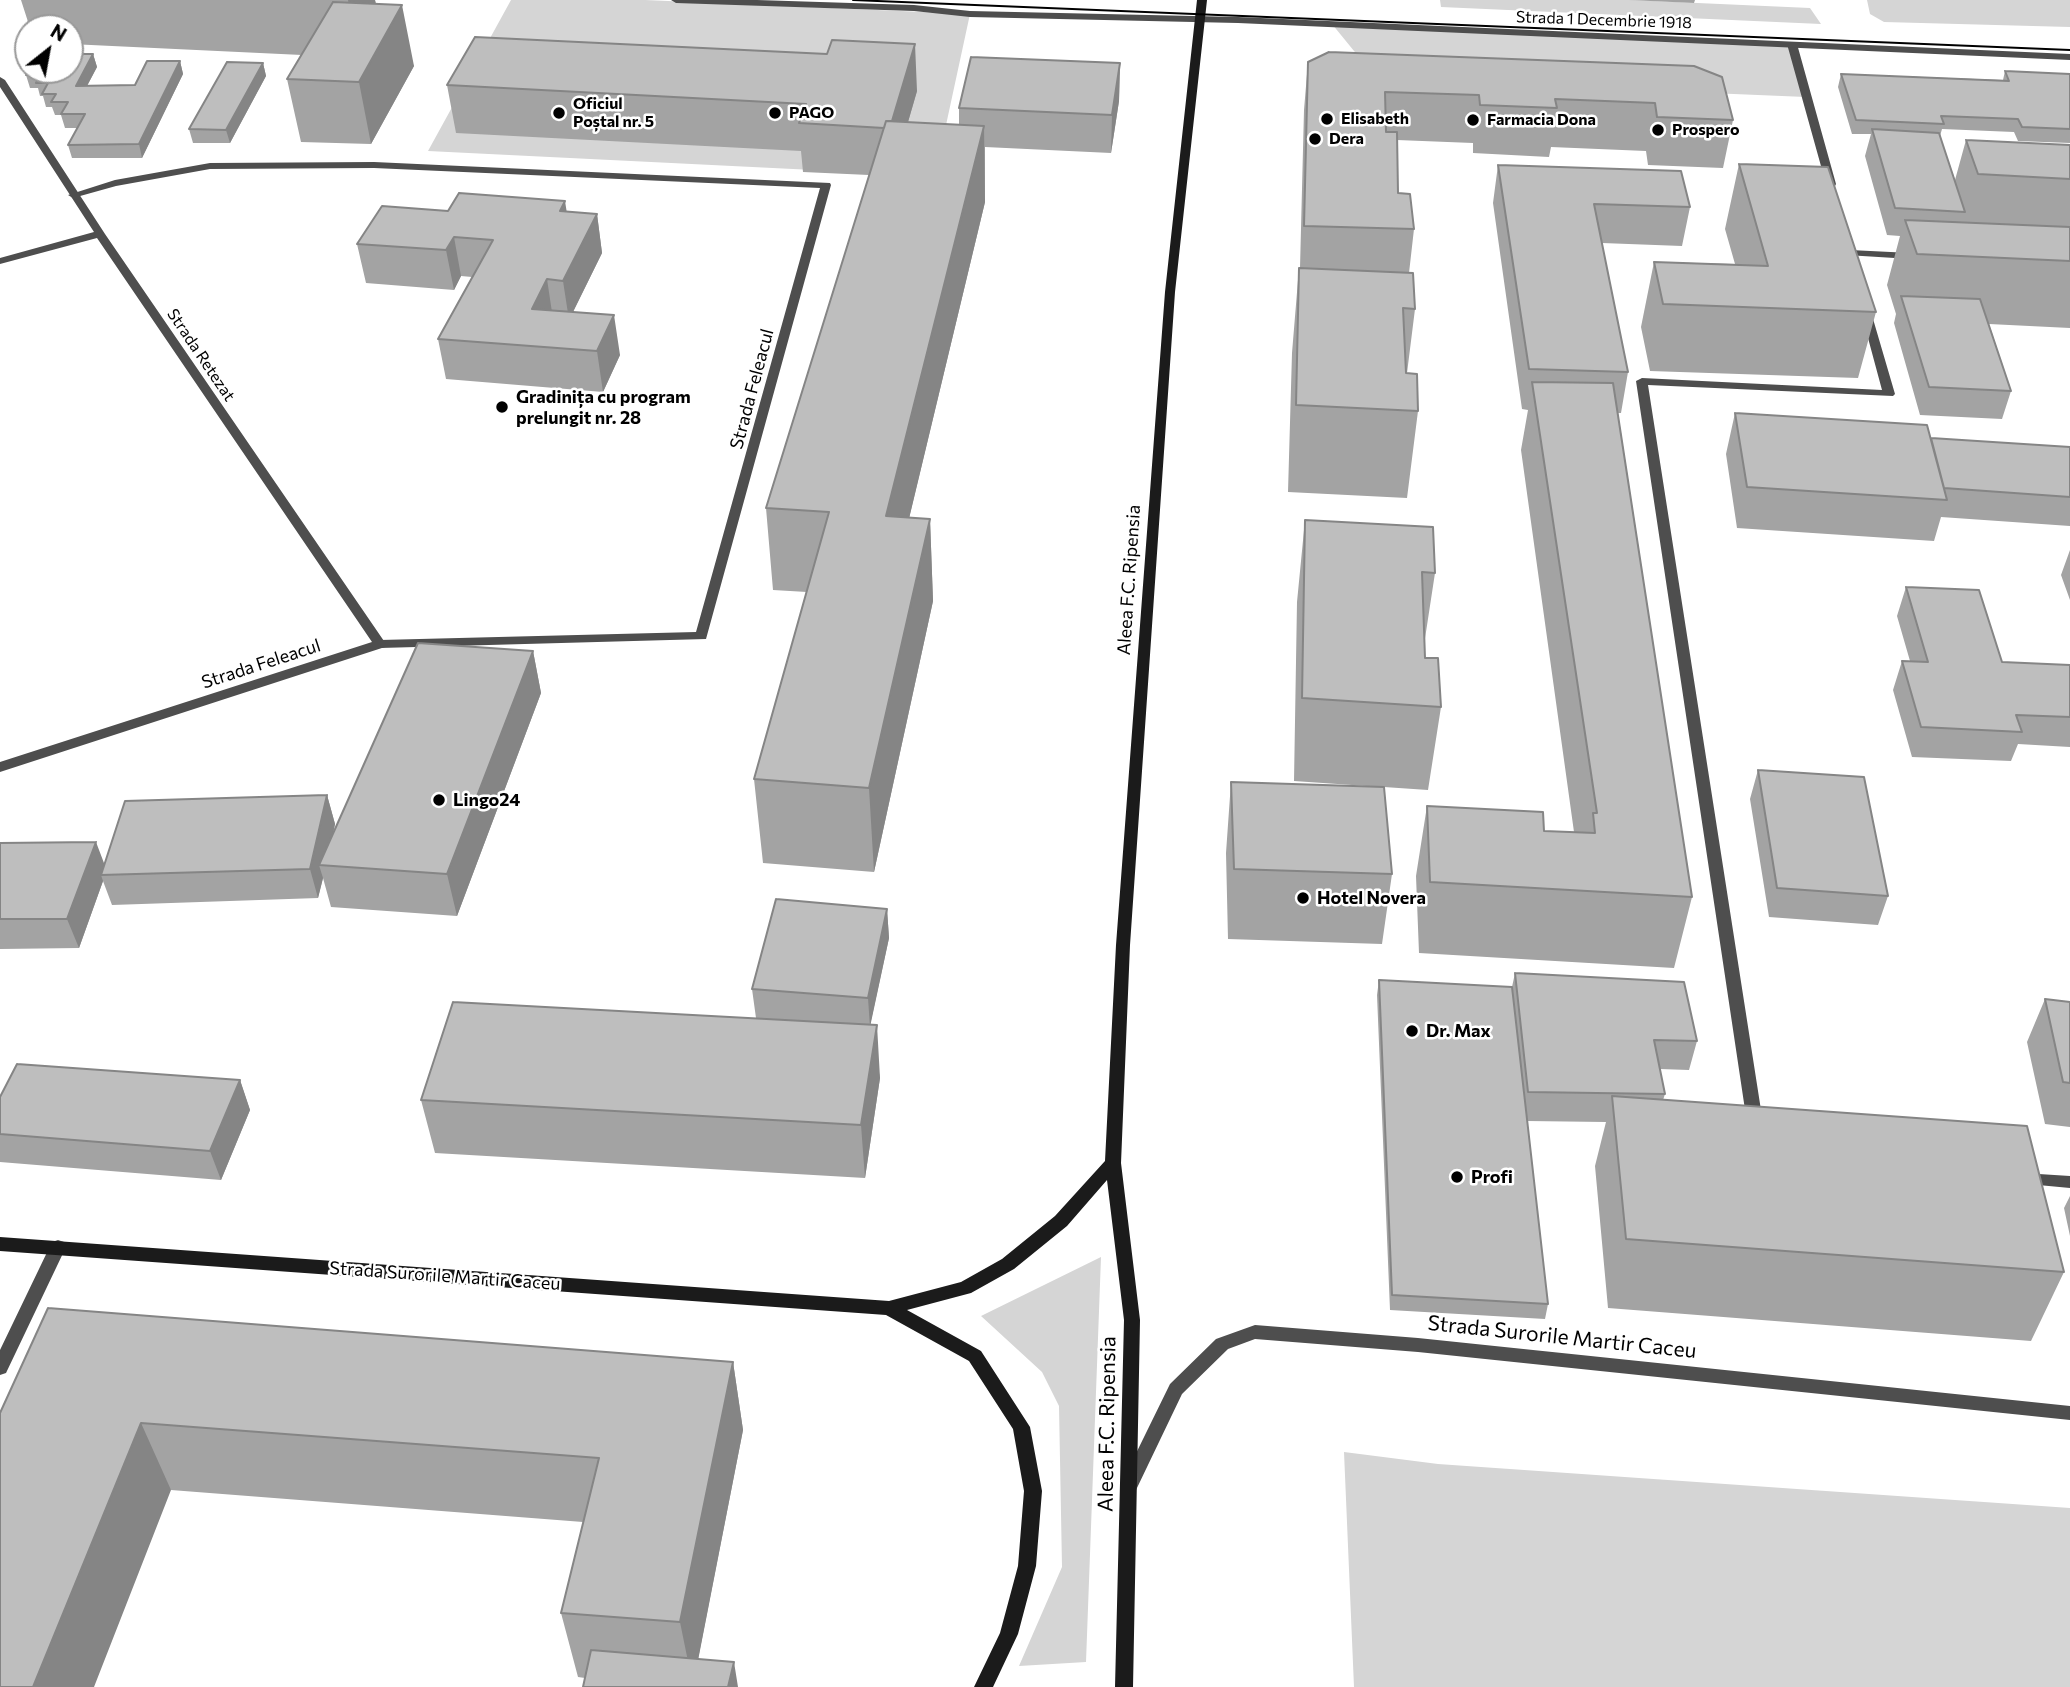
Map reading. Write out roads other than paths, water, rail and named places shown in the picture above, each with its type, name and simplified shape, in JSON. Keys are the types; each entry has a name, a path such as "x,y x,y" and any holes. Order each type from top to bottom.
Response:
{"main road":[{"name":"Aleea F.C. Ripensia","path":"1124,1687 1132,1321 1113,1163 1123,945 1170,292 1202,0"},
{"path":"889,1308 965,1288 1009,1264 1061,1221 1113,1163"},
{"name":"Strada Surorile Martir Caceu","path":"0,1244 889,1308"},
{"path":"889,1308 975,1356 1021,1427 1033,1491 1027,1566 1009,1634 983,1687"}],"street":[{"name":"Strada 1 Decembrie 1918","path":"676,0 2070,57"},
{"path":"1792,44 1833,191"},
{"name":"Strada Retezat","path":"0,80 73,195 380,644"},
{"name":"Strada Feleacul","path":"0,768 380,644 701,636 826,185 374,165 210,166 138,178 73,195"},
{"path":"0,261 100,234"},
{"path":"1847,240 1853,265"},
{"path":"1850,253 1924,256"},
{"path":"1756,1132 1642,382 1889,394 1864,304"},
{"path":"2003,1177 2070,1182"},
{"path":"0,1368 58,1247"},
{"name":"Strada Surorile Martir Caceu","path":"1129,1485 1176,1389 1222,1344 1255,1332 1418,1345 2070,1413"}],"tram line":[{"path":"853,0 2070,50"}],"place":[{"name":"Oficiul Poștal nr. 5","path":"559,113"},
{"name":"PAGO","path":"775,113"},
{"name":"Elisabeth","path":"1327,119"},
{"name":"Farmacia Dona","path":"1473,120"},
{"name":"Prospero","path":"1658,130"},
{"name":"Dera","path":"1315,139"},
{"name":"Gradinița cu program prelungit nr. 28","path":"502,407"},
{"name":"Lingo24","path":"439,800"},
{"name":"Hotel Novera","path":"1303,898"},
{"name":"Dr. Max","path":"1412,1031"},
{"name":"Profi","path":"1457,1177"}]}
